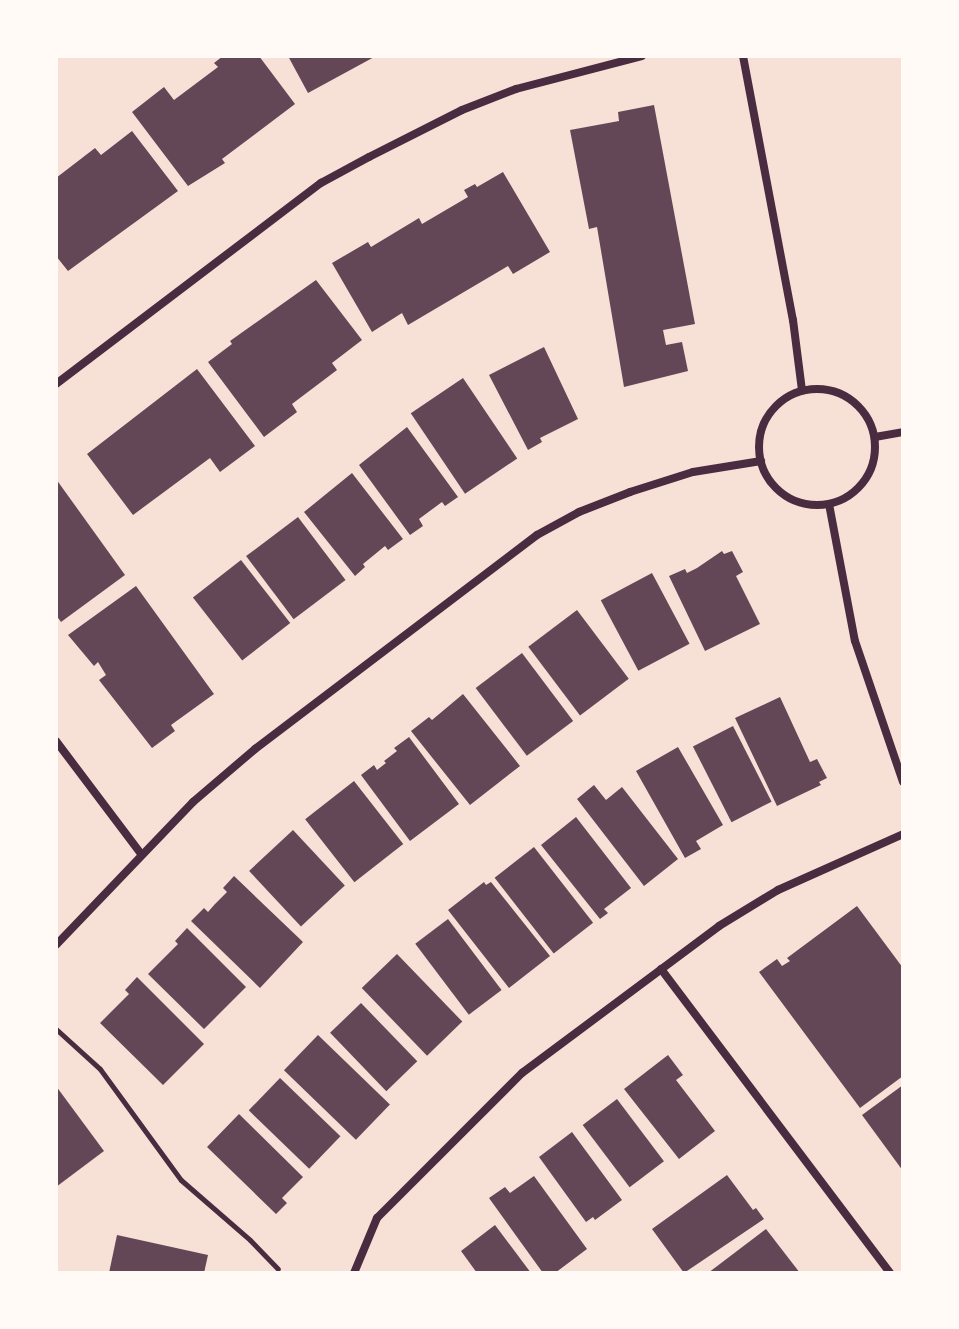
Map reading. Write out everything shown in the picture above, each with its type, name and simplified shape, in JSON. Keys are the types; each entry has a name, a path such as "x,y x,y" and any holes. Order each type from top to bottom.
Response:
{"street":[{"path":"56,384 321,183 462,110 516,89 642,56"},
{"path":"743,56 793,320 802,390"},
{"path":"818,388 849,397 861,408 875,437 870,473 846,498 829,504 811,506 779,491 761,461 759,443 763,425 785,397 802,390 818,388"},
{"path":"875,437 903,432"},
{"path":"56,945 193,802 255,749 537,535 579,512 630,492 693,472 761,461"},
{"path":"829,504 855,641 903,782"},
{"path":"56,741 141,854"},
{"path":"354,1273 377,1218 522,1073 719,926 778,890 903,834"},
{"path":"661,969 890,1273"}],"path":[{"path":"56,1029 100,1069 181,1180 278,1269"}],"building":[{"path":"223,56 259,56 295,104 222,159 225,163 188,186 132,112 164,87 174,100 218,67 214,63"},
{"path":"288,56 376,56 308,93"},
{"path":"654,105 695,324 663,330 666,345 682,342 688,371 624,387 597,227 589,229 570,130 619,121 618,112"},
{"path":"132,131 178,191 68,271 56,256 56,178 95,148 101,155"},
{"path":"503,172 550,252 513,274 508,266 408,325 402,313 372,332 332,263 368,242 371,247 419,218 422,224 468,197 464,190 475,184 477,187"},
{"path":"316,280 362,340 332,363 337,370 292,404 297,412 264,437 208,362 232,344 230,341"},
{"path":"544,347 578,419 540,438 542,442 528,450 489,375"},
{"path":"197,369 255,446 220,472 210,458 133,515 87,454"},
{"path":"463,378 517,458 465,494 411,413"},
{"path":"407,427 458,497 445,506 442,502 419,519 423,526 410,535 359,465"},
{"path":"352,473 403,539 388,550 385,546 363,564 365,567 355,576 304,512"},
{"path":"56,479 125,575 61,622 56,615"},
{"path":"298,517 346,580 294,619 246,556"},
{"path":"722,551 724,554 732,551 743,572 736,576 760,624 705,651 669,576 685,569 687,573"},
{"path":"241,560 290,623 242,661 193,598"},
{"path":"652,573 690,644 638,671 601,600"},
{"path":"136,586 214,694 171,725 175,731 152,748 99,680 106,675 98,662 94,666 68,635"},
{"path":"577,610 629,679 580,715 528,647"},
{"path":"522,653 573,721 527,756 476,688"},
{"path":"463,694 520,766 470,805 411,731 429,717 432,720"},
{"path":"780,697 810,762 817,759 827,778 819,782 821,785 777,806 735,718"},
{"path":"733,726 772,802 731,822 693,746"},
{"path":"409,737 459,804 410,841 361,775 374,765 377,770 386,763 384,761 397,751 394,748"},
{"path":"678,747 723,825 696,841 701,849 685,858 636,771"},
{"path":"354,781 403,844 354,882 305,819"},
{"path":"594,785 606,800 622,787 678,859 644,886 577,799"},
{"path":"576,817 631,888 604,909 608,913 600,919 541,845"},
{"path":"293,830 345,886 301,927 249,871"},
{"path":"534,847 593,923 554,953 495,878"},
{"path":"234,876 303,942 260,988 191,921 204,908 208,912 227,892 223,888"},
{"path":"484,882 486,885 491,882 550,956 509,988 448,910"},
{"path":"857,906 903,968 903,1076 860,1108 759,972 777,959 782,966 790,961 787,958"},
{"path":"448,919 502,990 469,1015 415,944"},
{"path":"187,928 246,987 204,1029 148,974 178,944 175,941"},
{"path":"397,954 462,1022 427,1056 362,988"},
{"path":"137,977 204,1044 163,1085 100,1023 129,994 125,990"},
{"path":"361,1003 417,1061 386,1091 330,1033"},
{"path":"318,1035 390,1104 356,1140 284,1070"},
{"path":"668,1055 683,1075 676,1080 715,1131 679,1159 624,1089"},
{"path":"280,1078 340,1136 309,1169 249,1110"},
{"path":"903,1085 903,1171 862,1115"},
{"path":"56,1086 104,1151 56,1187"},
{"path":"617,1099 664,1161 630,1187 583,1125"},
{"path":"239,1114 303,1177 282,1198 287,1203 276,1214 207,1147"},
{"path":"572,1132 622,1200 595,1220 593,1217 586,1222 539,1157"},
{"path":"727,1175 753,1210 756,1208 764,1219 684,1273 652,1229"},
{"path":"534,1176 587,1249 555,1273 543,1273 489,1198 505,1187 510,1193"},
{"path":"495,1225 531,1273 477,1273 461,1251"},
{"path":"766,1229 800,1273 708,1273"},
{"path":"117,1235 208,1255 204,1273 109,1273"}]}
